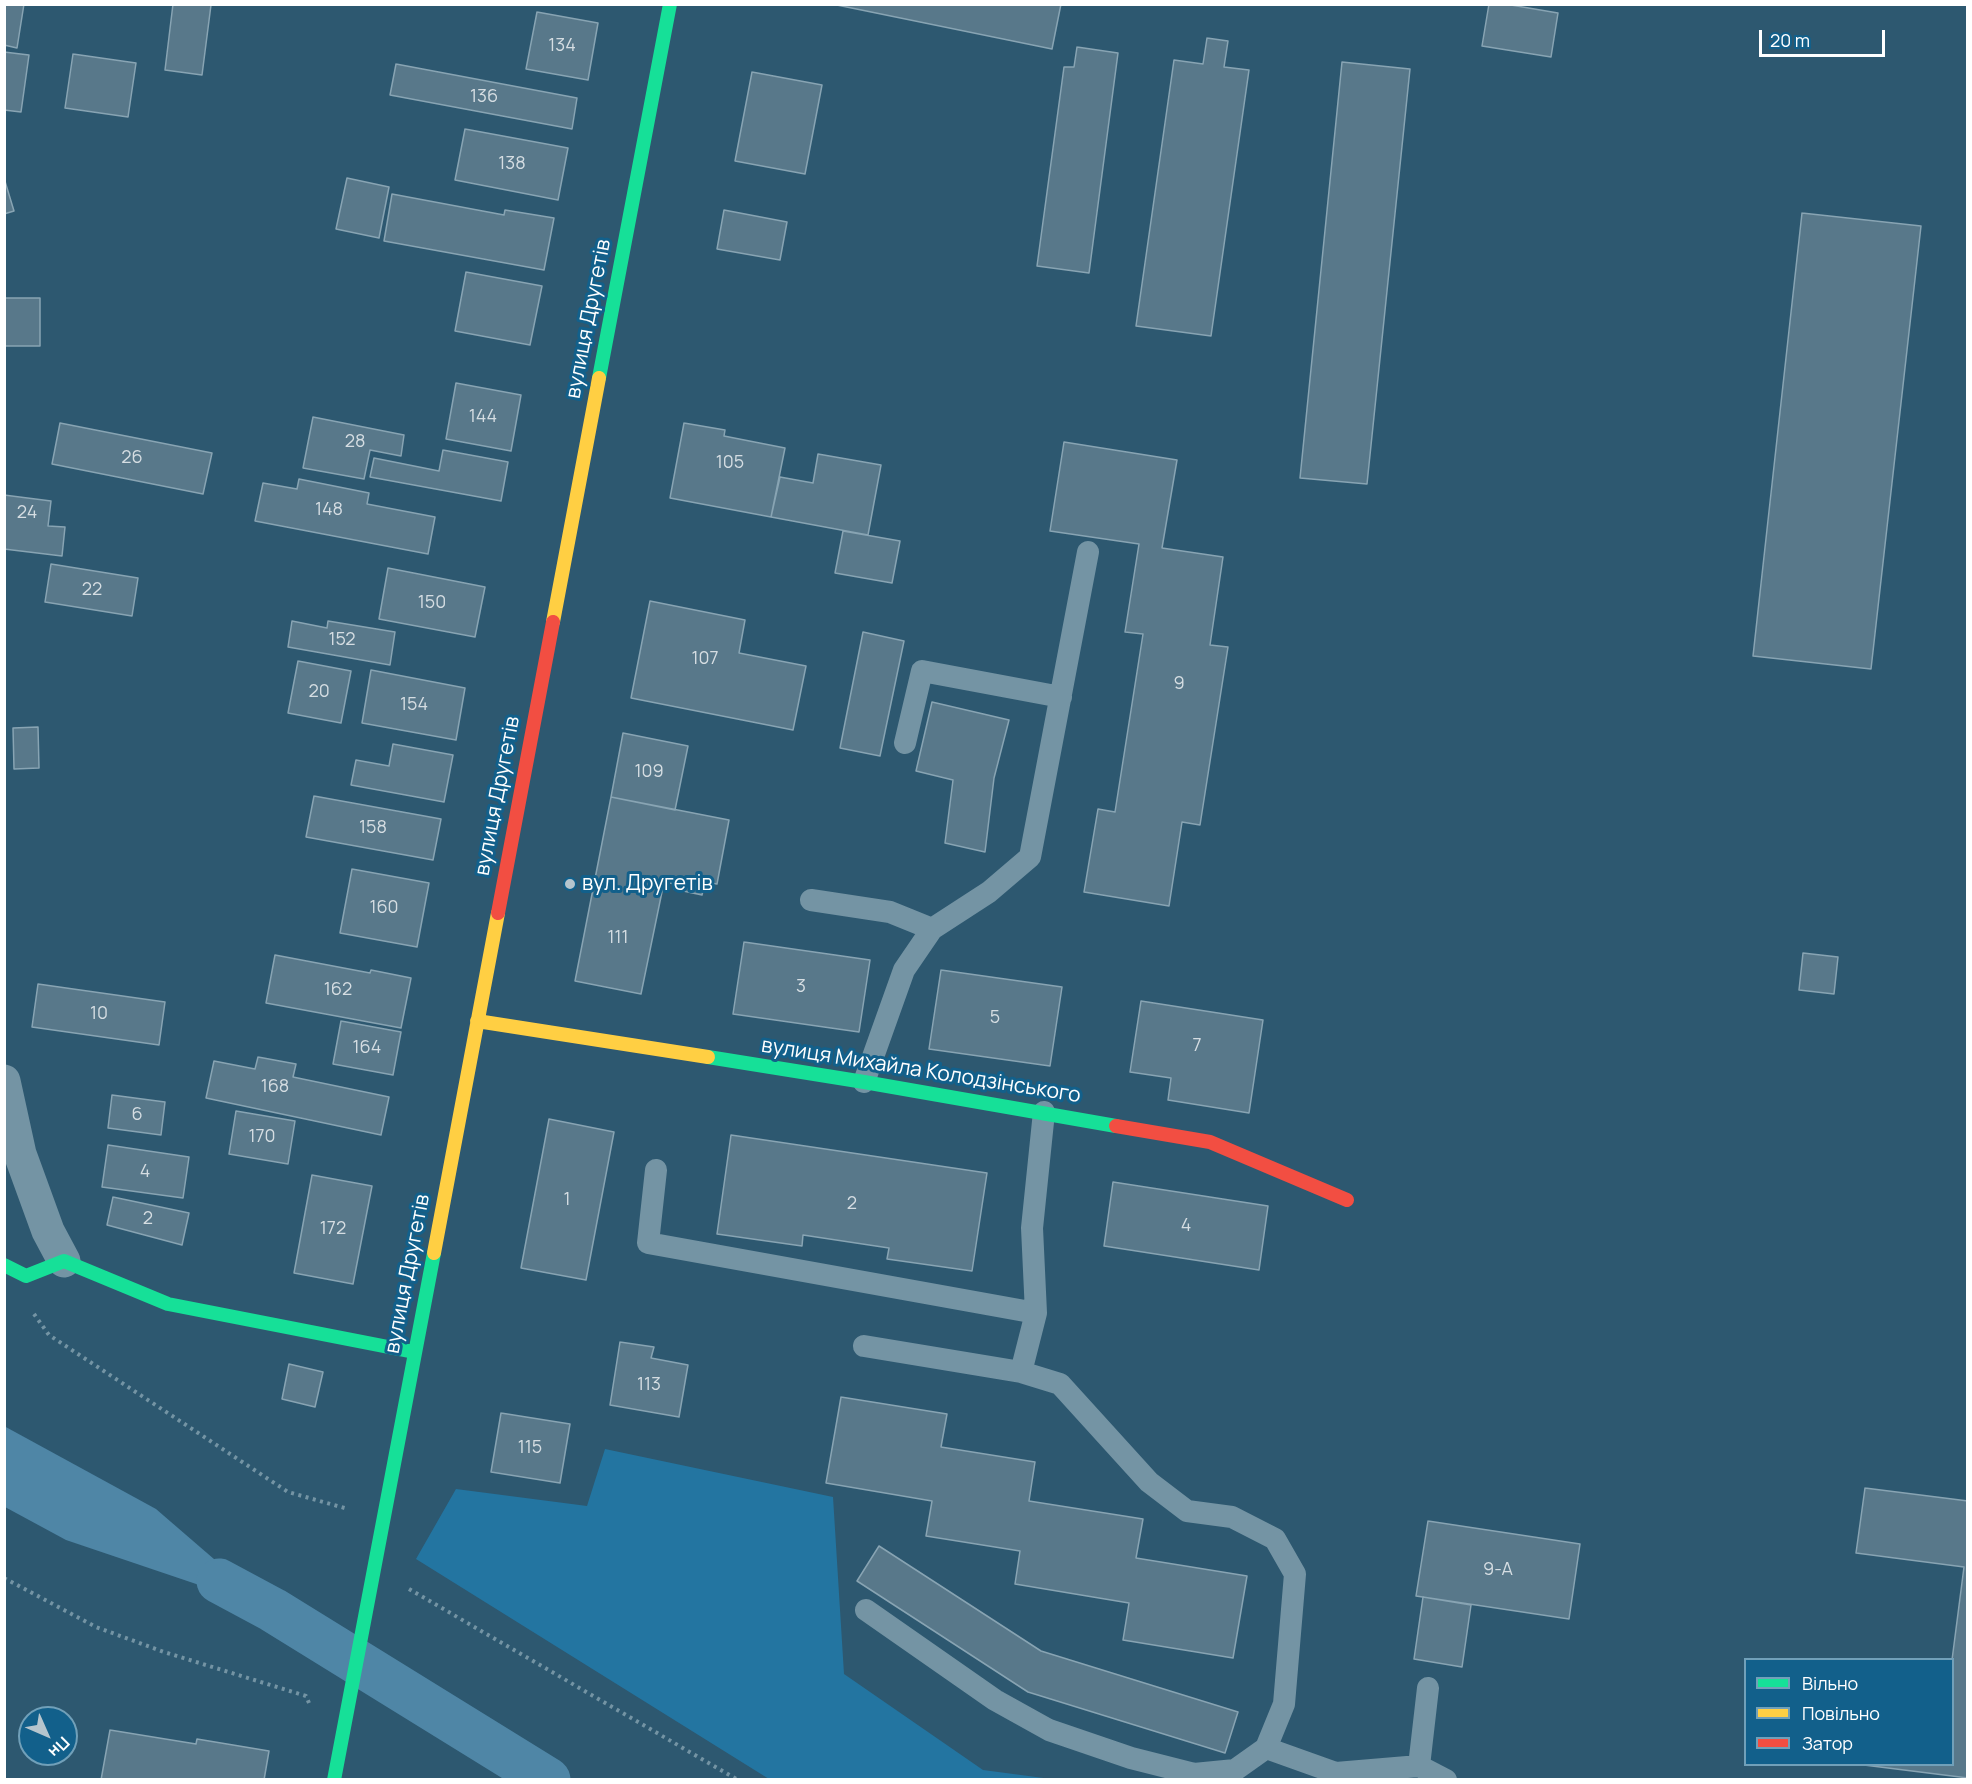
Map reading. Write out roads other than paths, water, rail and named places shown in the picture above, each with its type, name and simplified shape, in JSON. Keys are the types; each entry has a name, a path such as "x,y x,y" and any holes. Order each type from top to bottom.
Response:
{"main road":[{"name":"вулиця Другетів","path":"334,1779 670,4"},
{"name":"вулиця Михайла Колодзінського","path":"477,1021 864,1082 1210,1142 1347,1200"},
{"path":"4,1265 26,1276 64,1261 168,1304 414,1352"}],"street":[{"path":"4,1080 20,1154 48,1231 64,1261"}],"lane":[{"path":"864,1082 904,970 932,929 989,892 1030,857 1088,552"},
{"path":"904,743 922,671 1061,697"},
{"path":"811,900 890,912 932,929"},
{"path":"1021,1372 1036,1313 1032,1228 1044,1112"},
{"path":"656,1170 648,1243 1036,1313"},
{"path":"864,1346 1021,1372 1060,1384 1149,1482 1186,1511 1232,1517 1275,1539 1295,1574 1284,1704 1266,1748 1235,1770 1194,1774 1131,1758 1049,1730 995,1700 866,1610"},
{"path":"1419,1766 1428,1688"},
{"path":"1266,1748 1336,1773 1419,1766 1446,1779"}],"waterway":[{"path":"219,1581 273,1610 548,1780"}],"place":[{"name":"вул. Другетів","path":"570,884"}]}
